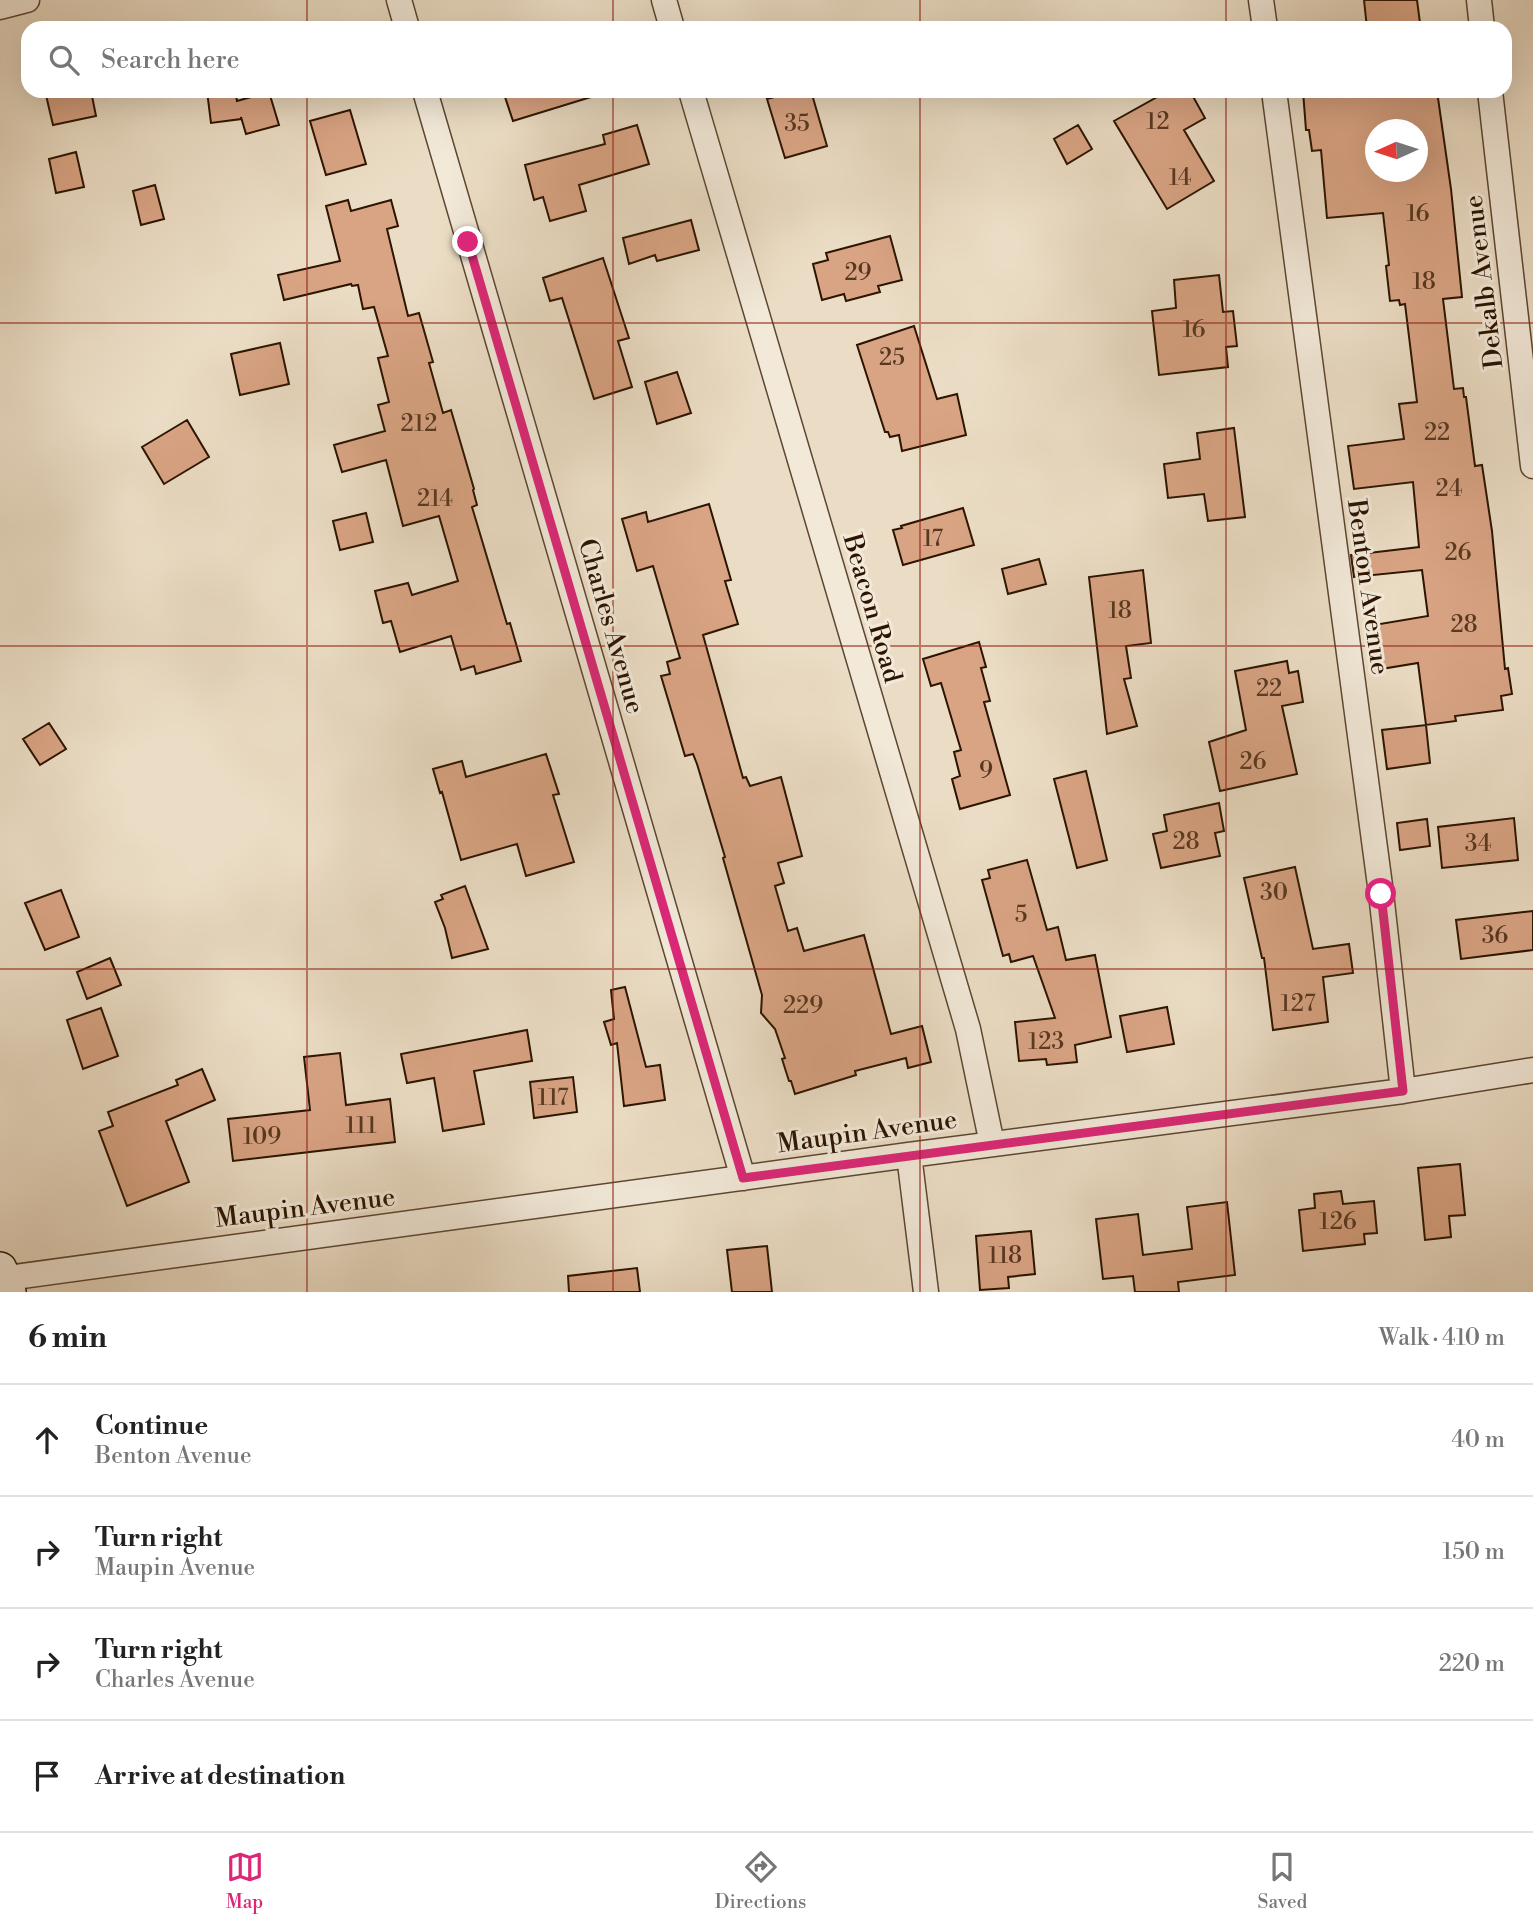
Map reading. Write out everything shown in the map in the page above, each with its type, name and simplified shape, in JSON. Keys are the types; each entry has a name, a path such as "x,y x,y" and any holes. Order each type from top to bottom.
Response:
{"street":[{"path":"0,7 27,0"},
{"path":"399,0 405,21"},
{"path":"664,0 670,21"},
{"path":"1261,0 1264,21"},
{"path":"1479,0 1481,21"},
{"name":"Charles Avenue","path":"427,98 743,1178"},
{"name":"Beacon Road","path":"693,98 968,1029 992,1144"},
{"name":"Benton Avenue","path":"1275,98 1381,894 1403,1091"},
{"name":"Dekalb Avenue","path":"1491,98 1533,466"},
{"name":"Maupin Avenue","path":"3,1279 909,1155 1403,1091 1533,1070"},
{"path":"909,1155 926,1292"}],"building":[{"path":"1364,0 1417,0 1420,21 1366,21"},
{"path":"47,98 92,98 96,116 53,125"},
{"path":"208,98 236,98 237,101 271,98 279,125 246,134 241,117 211,123"},
{"path":"505,98 588,98 513,121"},
{"path":"813,98 827,146 785,158 767,99"},
{"path":"1155,98 1194,98 1205,118 1184,130 1214,181 1167,209 1114,121"},
{"path":"1304,98 1438,98 1462,297 1443,299 1454,389 1463,388 1466,397 1475,466 1482,465 1492,531 1505,669 1508,668 1512,694 1501,696 1503,710 1455,716 1456,721 1426,725 1418,663 1375,670 1368,626 1428,616 1422,570 1354,577 1351,555 1419,547 1413,482 1354,489 1348,446 1404,439 1399,404 1417,402 1405,304 1400,305 1399,300 1390,301 1383,213 1327,218 1321,150 1312,151 1309,130 1306,130"},
{"path":"350,110 366,164 326,175 310,121"},
{"path":"637,125 649,164 579,185 586,211 550,221 543,197 534,200 525,165 605,144 603,135"},
{"path":"1078,125 1092,149 1067,164 1054,139"},
{"path":"76,152 84,187 56,193 49,159"},
{"path":"155,185 164,219 141,225 133,191"},
{"path":"348,200 351,211 391,200 398,226 387,229 408,316 419,313 433,362 429,363 443,413 451,410 474,489 477,505 472,507 507,624 510,623 521,661 476,674 474,666 461,670 451,636 400,652 391,621 383,623 375,591 408,583 412,595 458,581 439,516 403,526 386,460 342,472 334,445 385,431 378,405 389,402 378,358 388,356 374,307 363,309 358,285 351,284 284,300 278,275 340,261 326,206"},
{"path":"691,220 699,250 657,261 655,255 629,264 623,238"},
{"path":"890,236 902,280 878,286 880,292 846,301 844,294 822,300 813,264 828,260 826,253"},
{"path":"603,258 629,338 618,341 632,387 594,399 562,298 550,301 543,278"},
{"path":"1219,275 1223,312 1233,311 1237,346 1226,347 1228,367 1159,375 1152,311 1176,308 1174,280"},
{"path":"914,326 937,399 957,394 966,435 902,451 899,435 890,437 888,432 885,432 857,345"},
{"path":"280,343 289,384 240,395 231,354"},
{"path":"677,372 691,413 657,424 645,382"},
{"path":"187,420 209,457 164,484 142,447"},
{"path":"1234,428 1245,517 1208,521 1204,494 1168,498 1164,464 1200,459 1197,433"},
{"path":"709,504 731,580 725,581 738,624 703,635 743,778 746,777 750,786 781,777 802,856 778,863 784,883 775,886 788,931 797,928 804,951 864,935 891,1034 922,1026 931,1062 908,1068 906,1058 855,1071 856,1075 795,1094 782,1059 785,1058 775,1029 761,1013 762,995 723,858 725,857 697,764 693,754 685,756 661,676 670,674 667,662 680,658 653,566 637,571 622,519 646,512 648,522"},
{"path":"963,508 974,545 903,565 893,530"},
{"path":"366,513 373,542 340,550 333,521"},
{"path":"1039,559 1046,584 1008,594 1002,569"},
{"path":"1143,570 1151,643 1126,646 1131,678 1124,679 1137,726 1107,734 1089,577"},
{"path":"979,642 986,667 981,668 990,701 984,702 1010,795 960,809 952,779 960,776 954,752 961,750 941,683 931,686 923,659"},
{"path":"1287,661 1289,673 1298,671 1303,702 1282,706 1297,774 1220,791 1209,742 1246,730 1235,671"},
{"path":"49,723 66,749 40,765 23,739"},
{"path":"1426,725 1430,763 1387,769 1382,730"},
{"path":"546,754 559,794 553,795 574,862 526,876 517,844 461,860 433,769 462,761 466,777"},
{"path":"1086,771 1107,860 1077,868 1054,779"},
{"path":"1219,803 1224,831 1215,833 1220,856 1161,868 1153,834 1167,831 1164,815"},
{"path":"1514,818 1518,860 1442,868 1438,827"},
{"path":"1427,819 1430,846 1400,850 1397,823"},
{"path":"1027,860 1047,930 1058,927 1066,960 1095,955 1111,1037 1075,1045 1077,1062 1047,1065 1046,1059 1019,1061 1015,1022 1055,1018 1033,956 1011,962 1009,954 1003,956 982,880 990,878 988,870"},
{"path":"1295,867 1313,949 1349,944 1353,973 1323,977 1328,1022 1273,1030 1264,958 1244,878"},
{"path":"465,886 488,949 452,958 435,902 443,899 441,895"},
{"path":"61,890 79,937 45,950 25,903"},
{"path":"1533,911 1533,950 1461,959 1456,920"},
{"path":"110,958 121,985 87,999 77,972"},
{"path":"625,987 646,1067 660,1065 665,1100 624,1106 617,1043 611,1045 604,1022 614,1019 611,990"},
{"path":"1167,1007 1174,1044 1127,1052 1120,1016"},
{"path":"101,1008 118,1056 83,1069 67,1020"},
{"path":"527,1030 532,1061 474,1071 484,1124 443,1131 434,1078 407,1083 401,1054"},
{"path":"340,1053 346,1105 390,1099 395,1142 233,1161 228,1119 310,1110 304,1057"},
{"path":"202,1069 215,1100 166,1121 189,1182 127,1206 99,1131 113,1126 108,1112 178,1085 176,1080"},
{"path":"573,1077 577,1112 534,1118 530,1082"},
{"path":"1460,1164 1465,1215 1449,1216 1451,1237 1425,1240 1418,1168"},
{"path":"1341,1191 1343,1204 1374,1201 1377,1233 1364,1234 1365,1244 1303,1251 1299,1210 1315,1208 1314,1194"},
{"path":"1227,1202 1235,1275 1178,1282 1179,1292 1135,1292 1133,1276 1103,1279 1096,1219 1138,1214 1143,1255 1192,1249 1187,1207"},
{"path":"1031,1231 1035,1274 1008,1277 1009,1288 980,1290 976,1236"},
{"path":"767,1246 772,1292 732,1292 727,1250"},
{"path":"637,1268 640,1292 569,1292 568,1276"}],"route":[{"path":"468,242 743,1178 1403,1091 1381,894"}]}
